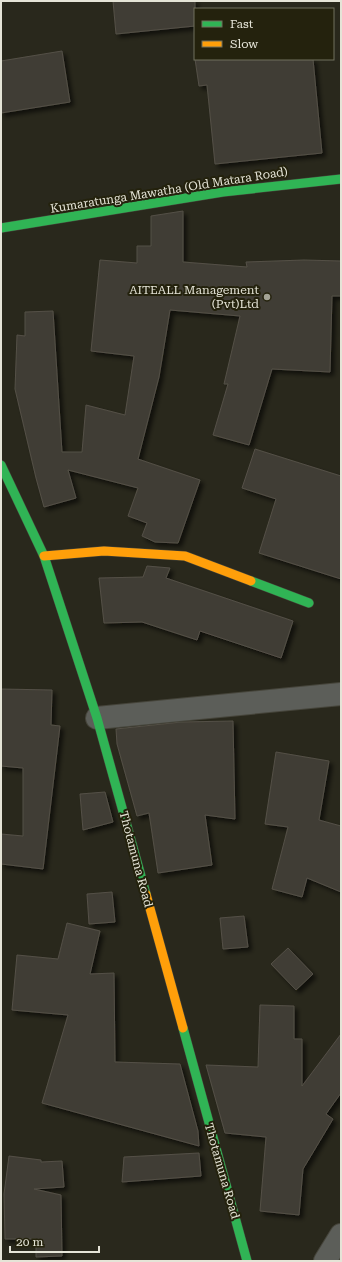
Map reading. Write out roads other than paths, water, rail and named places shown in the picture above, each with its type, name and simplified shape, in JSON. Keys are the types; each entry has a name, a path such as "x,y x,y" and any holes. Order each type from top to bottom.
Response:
{"main road":[{"name":"Kumaratunga Mawatha (Old Matara Road)","path":"1,228 223,192 341,179"},
{"name":"Thotamuna Road","path":"1,465 44,556 97,718 247,1261"},
{"path":"44,556 104,551 185,556 308,603"}],"street":[{"path":"97,718 341,694"},
{"path":"325,1261 341,1235"}],"place":[{"name":"AITEALL Management (Pvt)Ltd","path":"267,297"}]}
